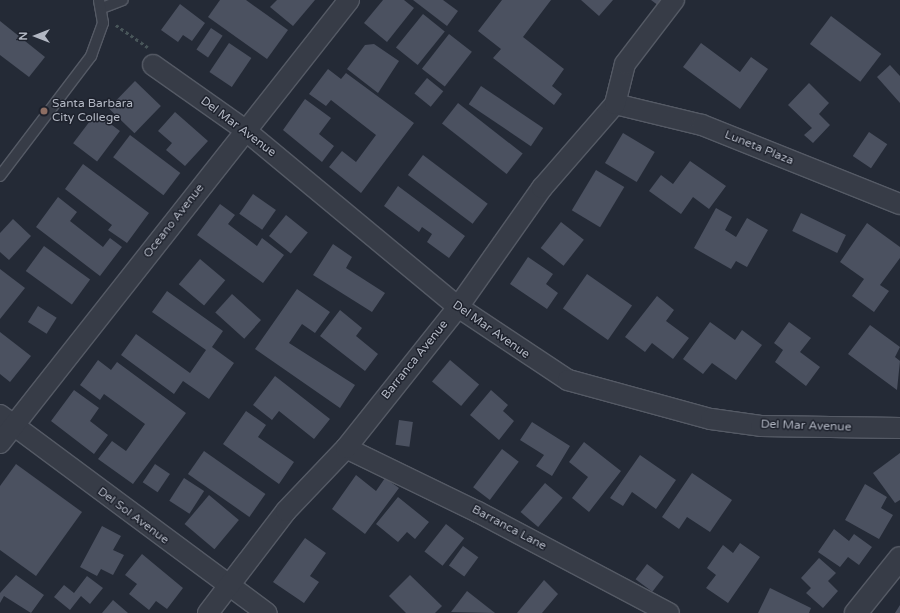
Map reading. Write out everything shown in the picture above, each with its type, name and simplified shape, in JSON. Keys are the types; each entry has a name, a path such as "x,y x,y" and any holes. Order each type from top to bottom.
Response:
{"street":[{"name":"Oceano Avenue","path":"0,443 7,420 245,130 349,0"},
{"name":"Barranca Avenue","path":"208,613 286,511 346,448 458,307 542,188 615,104 625,64 674,0"},
{"name":"Del Mar Avenue","path":"153,65 245,130 458,307 568,380 665,407 761,426 900,428"},
{"name":"Luneta Plaza","path":"615,104 702,125 900,204"},
{"name":"Del Sol Avenue","path":"7,420 228,588 267,613"},
{"name":"Barranca Lane","path":"346,448 478,512 669,613"},
{"path":"856,613 900,558"}],"lane":[{"path":"0,176 80,75 91,56 103,23 101,4 123,0"}],"path":[{"path":"103,23 114,23 136,37 148,47 153,65"}],"building":[{"path":"220,0 246,0 288,30 267,59 208,17"},
{"path":"277,0 315,0 293,26 270,7"},
{"path":"383,0 404,0 414,8 387,42 364,23"},
{"path":"413,0 443,0 458,11 447,26"},
{"path":"502,0 551,0 523,37 564,69 552,86 562,94 554,105 493,58 501,49 478,31"},
{"path":"581,0 613,0 599,16"},
{"path":"651,0 670,0 663,9"},
{"path":"180,4 205,23 192,41 183,35 178,42 161,30"},
{"path":"423,14 445,32 418,65 396,47"},
{"path":"831,16 881,54 860,82 810,44"},
{"path":"0,21 45,57 29,77 0,55"},
{"path":"211,28 223,36 208,57 196,50"},
{"path":"449,34 472,52 445,87 422,69"},
{"path":"229,43 251,58 232,87 209,72"},
{"path":"701,43 740,72 751,57 768,69 740,109 683,67"},
{"path":"374,44 399,61 378,93 347,69 365,45"},
{"path":"890,65 900,76 900,103 877,77"},
{"path":"328,69 341,79 346,73 414,123 361,193 329,167 342,151 356,162 376,135 331,100 326,106 309,94"},
{"path":"427,78 443,91 431,107 414,94"},
{"path":"135,81 161,106 134,133 109,108"},
{"path":"809,83 829,103 819,114 830,125 813,143 804,135 812,128 788,105"},
{"path":"481,86 543,128 531,146 469,104"},
{"path":"305,99 331,118 319,134 334,146 322,162 283,130"},
{"path":"458,103 523,153 507,174 442,123"},
{"path":"175,112 208,141 185,166 166,150 172,143 158,131"},
{"path":"96,113 120,131 97,161 73,143"},
{"path":"869,132 887,144 871,168 853,156"},
{"path":"623,133 655,152 637,182 605,163"},
{"path":"130,135 180,173 163,195 113,157"},
{"path":"423,155 488,204 473,224 408,175"},
{"path":"690,161 726,186 709,209 693,197 681,214 649,191 661,175 673,184"},
{"path":"83,164 149,213 127,243 108,230 112,225 65,189"},
{"path":"596,170 624,187 600,227 572,210"},
{"path":"398,186 465,236 449,258 427,242 432,234 422,227 419,232 384,206"},
{"path":"253,194 276,210 262,230 239,214"},
{"path":"58,197 77,212 70,221 103,247 110,238 122,247 100,276 36,227"},
{"path":"220,204 235,215 228,224 257,246 262,238 284,255 263,283 197,235"},
{"path":"716,208 732,217 725,230 736,237 747,218 768,230 747,267 736,261 731,269 694,248"},
{"path":"801,213 846,235 837,253 792,231"},
{"path":"286,215 308,233 291,254 269,236"},
{"path":"13,219 31,236 9,260 0,252 0,233"},
{"path":"561,222 584,240 564,266 541,248"},
{"path":"867,223 900,247 900,258 880,285 889,291 874,312 852,296 864,279 840,262"},
{"path":"333,244 352,257 346,268 385,293 372,312 313,275"},
{"path":"44,246 90,280 72,305 26,271"},
{"path":"528,257 553,274 546,284 558,293 547,309 510,284"},
{"path":"200,259 225,280 204,305 179,284"},
{"path":"0,269 25,288 0,319"},
{"path":"587,274 632,306 608,340 563,308"},
{"path":"297,289 330,312 315,333 302,324 289,343 355,385 340,408 255,349"},
{"path":"167,291 223,331 212,347 234,363 209,399 183,381 174,394 121,355 136,334 190,373 206,350 152,312"},
{"path":"232,294 261,320 244,339 215,313"},
{"path":"657,296 674,310 666,321 689,338 673,359 652,343 645,352 625,337"},
{"path":"38,306 57,318 47,334 28,322"},
{"path":"340,310 362,328 356,336 378,354 365,371 320,336"},
{"path":"710,322 735,340 742,330 762,345 736,380 712,363 703,374 683,359"},
{"path":"789,322 811,338 800,352 820,367 806,386 775,362 783,350 774,343"},
{"path":"870,325 900,347 895,357 900,361 897,390 848,354"},
{"path":"0,332 31,356 10,382 0,374"},
{"path":"98,360 111,370 117,362 186,413 133,484 98,459 112,441 126,451 145,424 104,394 100,400 80,385"},
{"path":"450,360 479,384 461,406 432,381"},
{"path":"275,376 330,419 314,439 279,411 272,420 253,405"},
{"path":"74,390 99,408 90,421 108,435 94,454 51,421"},
{"path":"491,390 508,405 503,411 514,421 499,440 470,415"},
{"path":"246,411 266,425 258,437 294,462 279,484 223,444"},
{"path":"399,420 413,422 409,447 396,445"},
{"path":"532,422 570,446 552,476 536,466 544,455 520,440"},
{"path":"584,442 621,471 589,512 572,498 588,477 569,462"},
{"path":"502,449 519,462 490,500 473,487"},
{"path":"204,451 265,494 249,517 188,474"},
{"path":"900,453 900,500 895,503 873,473"},
{"path":"640,455 676,480 656,509 632,492 623,506 610,498"},
{"path":"16,464 82,512 36,576 0,550 0,486"},
{"path":"155,464 170,474 158,492 143,482"},
{"path":"692,473 732,500 710,532 687,517 679,529 662,517"},
{"path":"356,475 376,491 385,478 399,488 365,534 332,509"},
{"path":"184,478 204,491 189,514 169,501"},
{"path":"545,483 563,498 538,527 521,512"},
{"path":"865,484 887,497 881,508 893,515 879,539 845,520"},
{"path":"209,495 239,520 214,549 185,524"},
{"path":"398,497 429,522 415,539 407,532 398,542 376,524"},
{"path":"446,524 464,538 443,566 424,552"},
{"path":"102,526 121,536 113,550 124,555 113,575 101,569 97,576 80,567"},
{"path":"834,529 849,541 854,534 872,547 859,565 848,557 840,567 818,552"},
{"path":"305,538 326,553 310,576 319,582 304,603 273,582"},
{"path":"740,543 760,557 728,603 706,588 716,575 707,568 723,545 733,553"},
{"path":"463,546 478,557 464,577 449,565"},
{"path":"142,554 183,588 167,609 156,601 149,610 129,594 137,584 125,575"},
{"path":"819,558 836,573 828,581 838,591 823,608 806,593 811,588 801,578"},
{"path":"647,564 664,577 652,592 636,579"},
{"path":"16,575 44,595 31,613 4,596 0,603 0,593"},
{"path":"410,575 442,606 435,613 406,613 389,596"},
{"path":"87,576 103,588 90,604 81,596 70,610 54,597 64,585 74,593"},
{"path":"544,580 558,594 542,613 517,613"},
{"path":"770,588 811,608 809,613 758,613"},
{"path":"467,591 495,613 451,612"},
{"path":"113,600 128,613 102,613"},
{"path":"900,605 900,613 895,613"}],"place":[{"name":"Santa Barbara City College","path":"44,111"}]}
